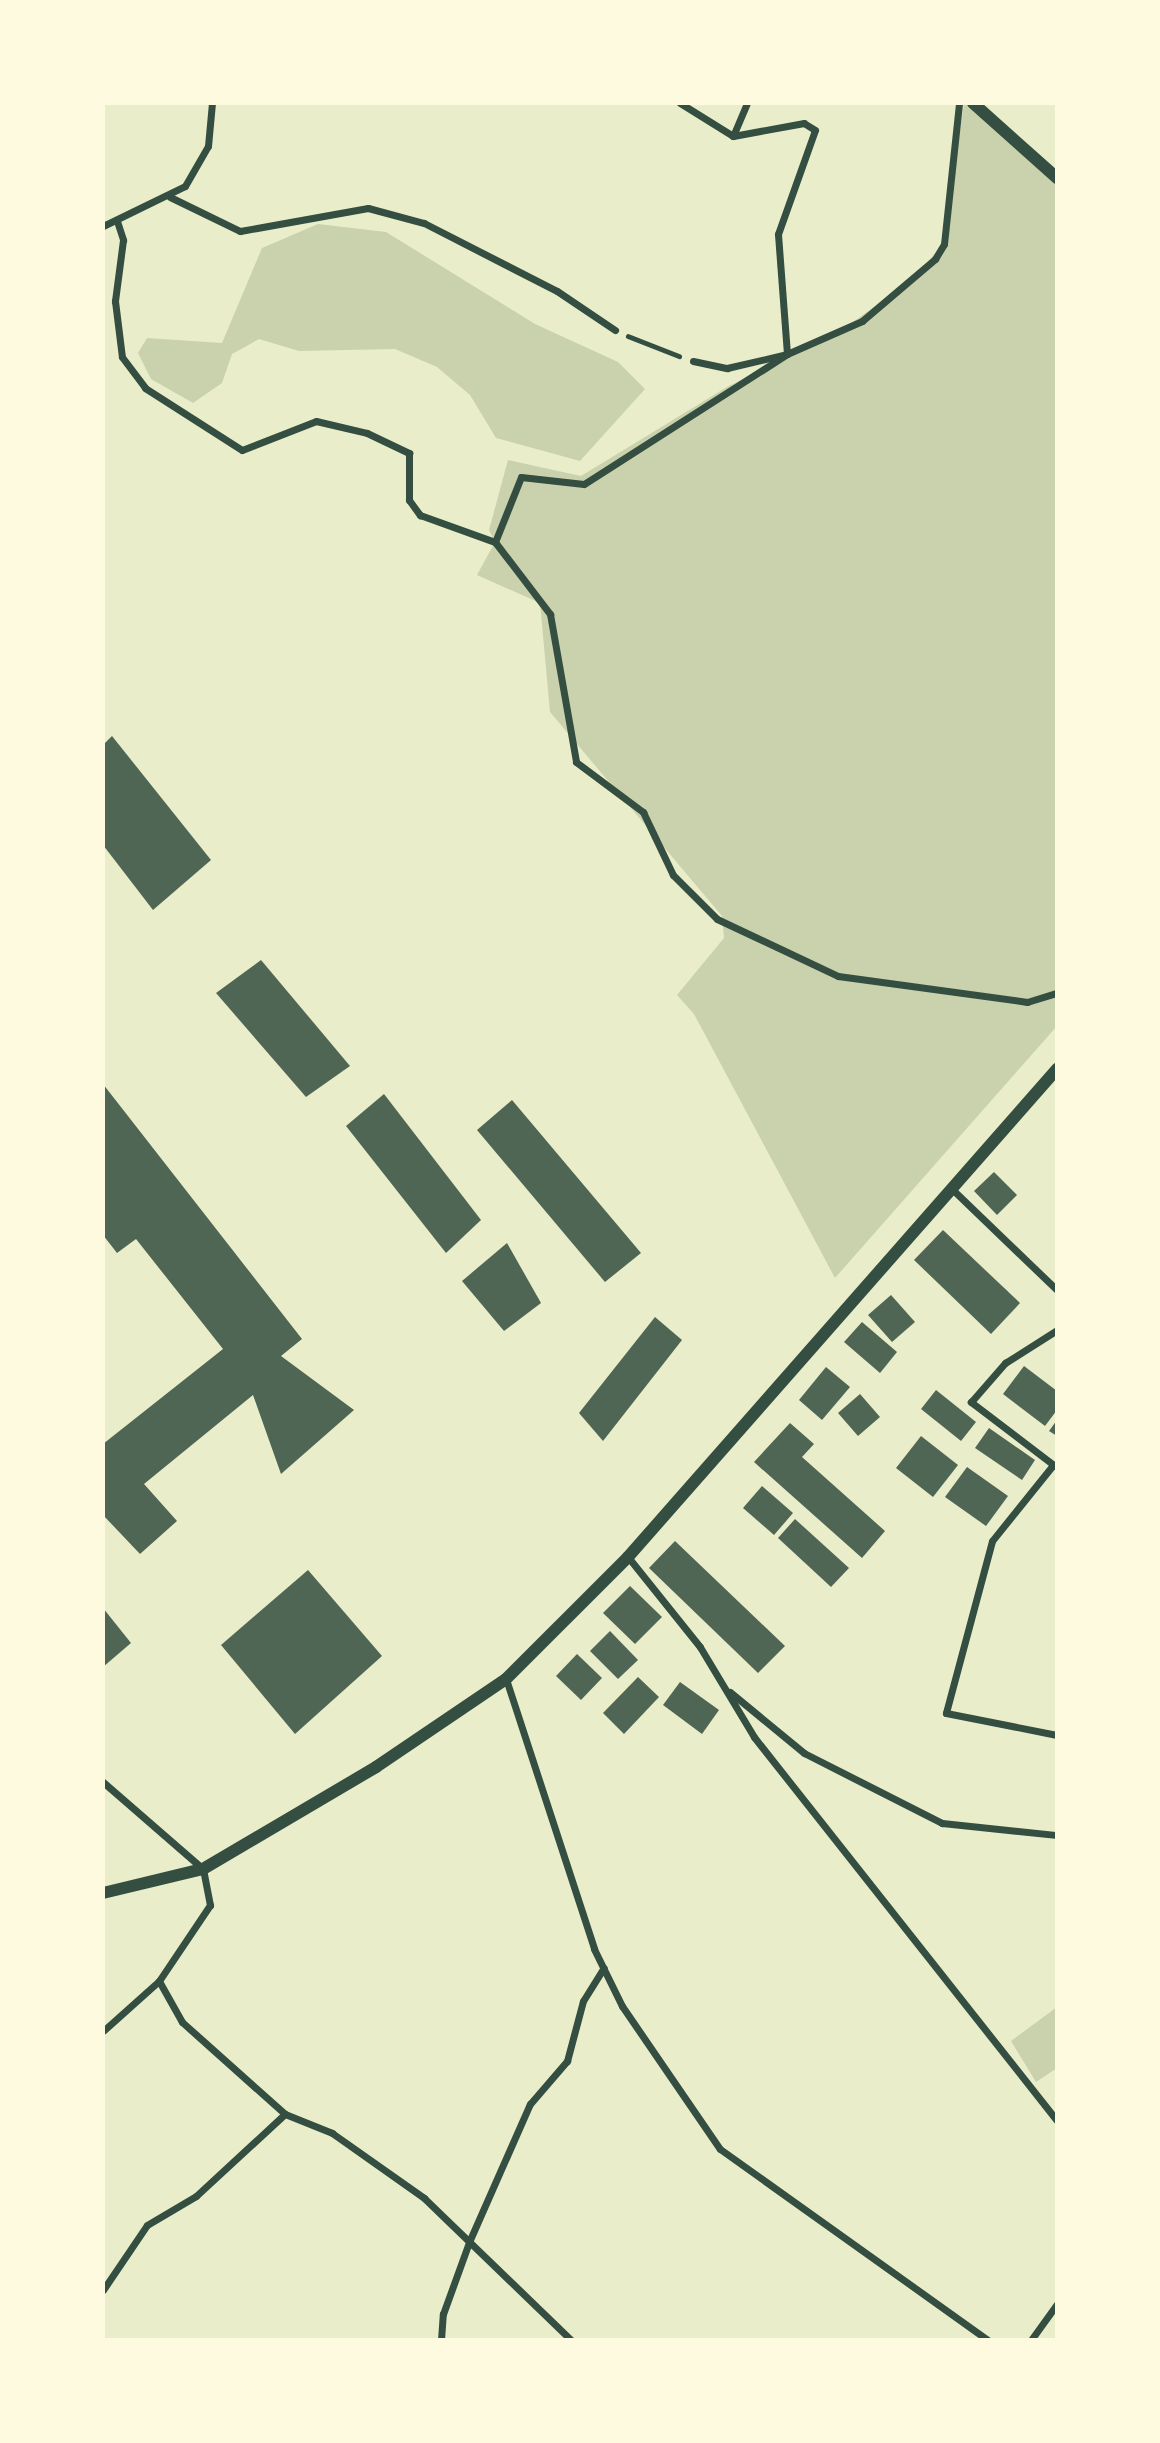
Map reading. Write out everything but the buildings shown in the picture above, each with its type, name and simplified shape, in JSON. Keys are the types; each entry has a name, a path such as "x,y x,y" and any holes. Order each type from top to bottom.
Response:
{"street":[{"path":"103,226 170,197 203,160 212,103"},
{"path":"680,103 733,136 804,123 815,130 778,233 787,354"},
{"path":"733,136 747,103"},
{"path":"495,542 521,477 584,484 787,354 862,321 935,259 950,206 959,103"},
{"path":"973,103 1057,178"},
{"path":"170,197 240,231 368,208 424,223 557,291 615,330"},
{"path":"117,221 123,240 115,301 122,357 145,388 242,450 316,421 367,433 410,453 410,500 420,515 495,542 550,614 576,762 643,812 673,874 717,919 838,976 1015,1001 1057,993"},
{"path":"693,361 727,368 787,354"},
{"path":"103,1893 202,1869 376,1767 506,1679 628,1558 1057,1069"},
{"path":"953,1190 1057,1290"},
{"path":"1057,1330 1005,1363 971,1402 1055,1466 992,1541 946,1713 1057,1735"},
{"path":"628,1558 724,1686 754,1737 1057,2120"},
{"path":"506,1679 604,1968 720,2149 988,2340"},
{"path":"724,1686 804,1753 942,1823 1057,1835"},
{"path":"103,1782 202,1869 210,1905 159,1981 103,2031"},
{"path":"441,2340 443,2314 469,2242 530,2104 566,2061 583,2001 604,1968"},
{"path":"159,1981 182,2022 285,2114 332,2133 424,2198 571,2340"},
{"path":"103,2290 147,2225 196,2196 285,2114"},
{"path":"1031,2340 1057,2304"}],"path":[{"path":"615,330 693,361"}],"green space":[{"path":"964,103 973,103 1057,178 1057,1026 835,1278 694,1014 677,995 724,938 722,916 550,712 540,603 477,575 495,542 489,530 508,460 581,476 727,387 839,332 910,281 944,244"},
{"path":"318,224 386,232 535,324 618,362 645,389 580,461 496,438 470,395 437,367 395,349 299,351 259,339 232,354 222,383 193,403 151,379 138,353 147,338 222,343 262,248"},
{"path":"1057,2007 1057,2068 1036,2082 1011,2041"}]}
